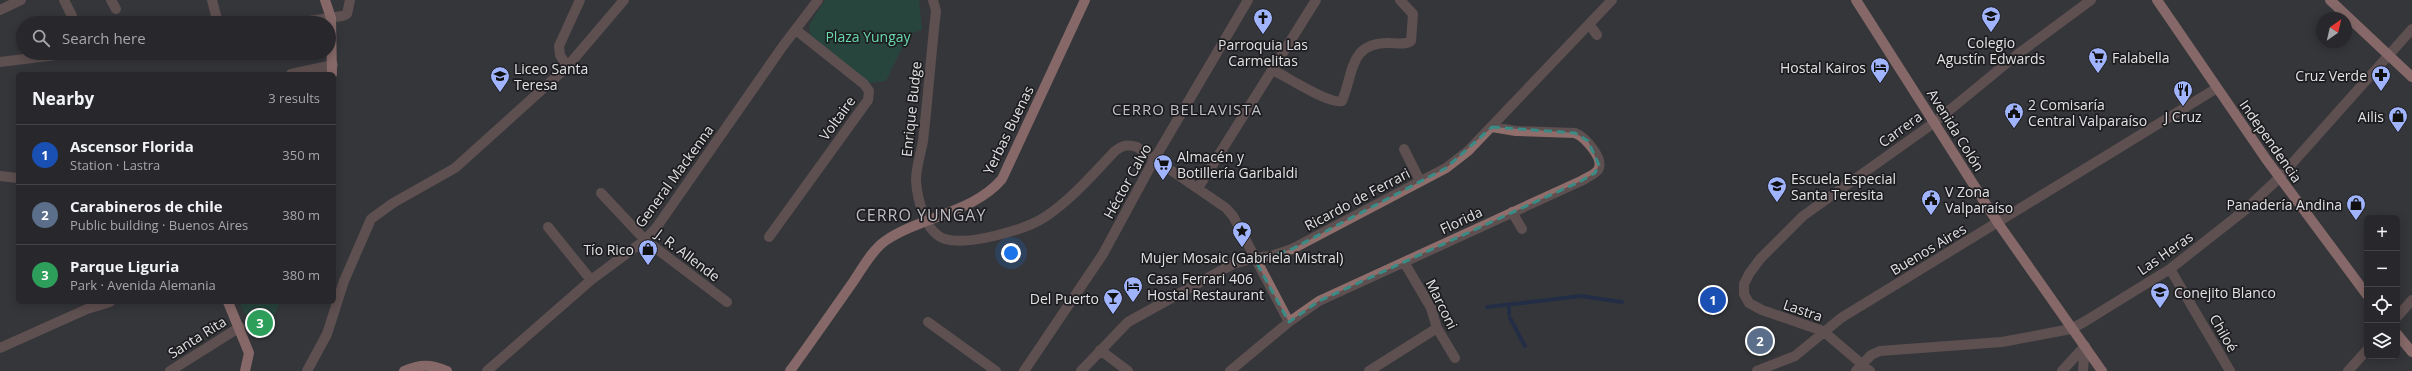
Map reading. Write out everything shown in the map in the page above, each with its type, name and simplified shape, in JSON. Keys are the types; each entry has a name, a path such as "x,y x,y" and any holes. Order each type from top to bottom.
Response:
{"main road":[{"path":"325,0 330,16"},
{"name":"Yerbas Buenas","path":"790,371 867,262 884,242 925,220 976,200 992,190 1002,179 1085,0"},
{"name":"Avenida Colón","path":"1856,0 1998,223 2071,329 2102,371"},
{"name":"Independencia","path":"2157,0 2280,177 2364,291"},
{"path":"2330,0 2412,77"},
{"path":"229,304 240,327 249,353 245,371"},
{"path":"2400,338 2412,352"},
{"path":"404,371 418,365 432,365 447,371"}],"street":[{"path":"0,10 21,0"},
{"path":"64,0 72,16"},
{"path":"111,0 116,10"},
{"path":"212,0 216,16"},
{"path":"336,17 347,14 350,0"},
{"path":"307,371 327,334 344,281 371,219 393,203 455,168 567,66 624,0"},
{"name":"General Mackenna","path":"487,371 591,280 645,240 656,228 818,0"},
{"name":"Enrique Budge","path":"925,220 916,179 923,141 936,11 933,0"},
{"name":"Héctor Calvo","path":"1024,371 1103,254 1155,158 1248,0"},
{"path":"1198,188 1316,0"},
{"path":"1273,70 1320,97 1337,103 1342,101 1349,72 1363,50 1381,43 1407,44 1411,41 1413,14 1400,0"},
{"name":"Ricardo de Ferrari","path":"1081,371 1128,322 1234,264 1254,258 1271,256 1292,249 1446,168 1492,127 1588,24 1602,4 1612,0"},
{"name":"Carrera","path":"1744,294 1744,284 1760,259 1803,216 1934,122 2018,54 2091,0"},
{"path":"567,66 560,55 559,46 579,1"},
{"path":"1588,24 1597,35"},
{"name":"Las Heras","path":"1858,368 1880,351 2002,342 2071,329 2170,269 2245,210 2280,177 2412,29"},
{"name":"Voltaire","path":"769,237 868,100 869,91 864,84 796,30"},
{"path":"0,62 16,60"},
{"path":"306,72 333,69"},
{"name":"Buenos Aires","path":"1757,371 1795,356 1823,331 2086,167 2217,88"},
{"name":"Florida","path":"1230,371 1288,322 1319,301 1581,181 1595,173 1600,165 1588,141 1579,134 1516,131 1492,127"},
{"path":"925,220 934,231 945,239 995,236 1020,229 1045,217 1082,187 1121,146 1131,145 1155,158 1198,188 1233,216 1288,322"},
{"path":"1404,149 1420,181"},
{"path":"0,176 16,178"},
{"name":"J. R. Allende","path":"601,193 645,240 728,302"},
{"path":"1512,212 1522,229"},
{"path":"548,227 591,280"},
{"name":"Marconi","path":"1404,262 1431,308 1437,328 1455,358"},
{"name":"Chiloé","path":"2170,269 2230,371"},
{"name":"Lastra","path":"1744,294 1749,303 1762,310 1823,331 1858,368 1870,371"},
{"path":"2400,314 2412,300"},
{"path":"0,348 88,306 99,304"},
{"path":"928,322 996,371"},
{"name":"Santa Rita","path":"170,371 240,327"},
{"path":"1369,371 1437,328"},
{"path":"2062,371 2085,346"},
{"path":"2083,371 2085,346"},
{"path":"1100,350 1128,371"},
{"path":"2348,371 2364,353"}],"highlighted area":[{"path":"1492,127 1575,133 1588,141 1599,165 1595,173 1581,181 1319,301 1289,322 1254,258 1271,256 1292,249 1446,168"}],"green space":[{"name":"Plaza Yungay","path":"825,0 919,0 922,30 909,34 886,81 869,83 810,35 809,25"},
{"path":"240,304 279,304 265,335 253,329"}],"waterway":[{"path":"1487,307 1581,296 1622,302"},
{"path":"1509,305 1509,314"},
{"path":"1510,318 1525,346"}],"place":[{"name":"Colegio Agustín Edwards","path":"1991,33"},
{"name":"Parroquia Las Carmelitas","path":"1263,35"},
{"name":"Falabella","path":"2098,74"},
{"name":"Hostal Kairos","path":"1880,84"},
{"name":"Cruz Verde","path":"2381,92"},
{"name":"Liceo Santa Teresa","path":"500,93"},
{"name":"J Cruz","path":"2183,107"},
{"name":"2 Comisaría Central Valparaíso","path":"2014,129"},
{"name":"Ailis","path":"2398,133"},
{"name":"Almacén y Botillería Garibaldi","path":"1163,181"},
{"name":"Escuela Especial Santa Teresita","path":"1777,203"},
{"name":"V Zona Valparaíso","path":"1931,216"},
{"name":"Panadería Andina","path":"2356,221"},
{"name":"Mujer Mosaic (Gabriela Mistral)","path":"1242,248"},
{"name":"Tío Rico","path":"648,266"},
{"name":"Ascensor Florida","path":"1713,300"},
{"name":"Casa Ferrari 406 Hostal Restaurant","path":"1133,303"},
{"name":"Conejito Blanco","path":"2160,309"},
{"name":"Del Puerto","path":"1113,315"},
{"name":"Parque Liguria","path":"260,323"},
{"name":"Carabineros de chile","path":"1760,341"}],"district":[{"name":"CERRO BELLAVISTA","path":"1187,109"},
{"name":"CERRO YUNGAY","path":"921,215"}]}
